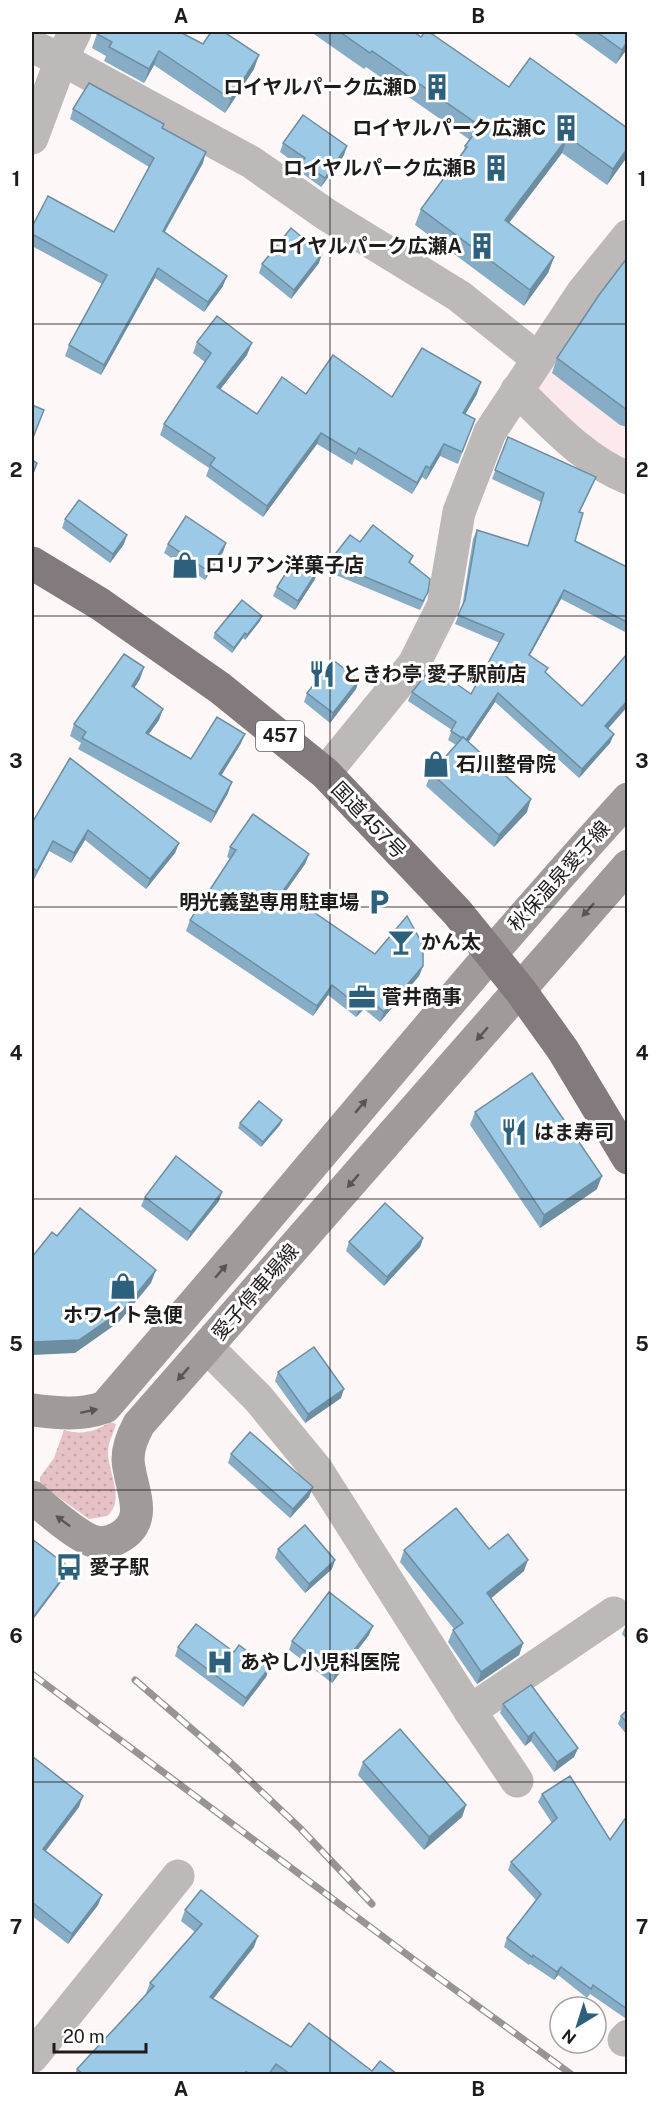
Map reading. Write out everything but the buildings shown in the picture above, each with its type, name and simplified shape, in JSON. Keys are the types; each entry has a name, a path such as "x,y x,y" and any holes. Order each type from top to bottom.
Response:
{"highway":[{"name":"国道457号","path":"32,563 100,604 220,688 325,773 457,912 491,953 563,1050 627,1158"}],"main road":[{"name":"秋保温泉愛子線","path":"491,953 627,799"},
{"path":"520,990 627,866"},
{"name":"愛子停車場線","path":"32,1410 74,1414 105,1407 491,953"},
{"name":"愛子停車場線","path":"32,1497 80,1534 96,1543 113,1541 127,1533 136,1521 137,1505 128,1458 131,1440 139,1424 520,990"}],"street":[{"path":"32,138 61,60 75,32"},
{"path":"32,46 251,162 327,215 459,296 538,359"},
{"path":"325,773 414,664 443,606 459,512 490,432 582,293 627,236"},
{"path":"517,390 577,448 609,470 627,478"},
{"path":"207,1347 258,1398 317,1470 470,1711 518,1781"},
{"path":"470,1711 614,1613"},
{"path":"32,2057 178,1876"}],"shaded area":[{"path":"627,259 627,458 601,447 533,387"},
{"path":"110,1422 116,1424 108,1452 115,1486 115,1502 107,1516 89,1519 40,1484 40,1477 54,1458 64,1430 88,1432"}],"railway":[{"path":"32,1674 413,1959 571,2074"},
{"path":"135,1680 229,1761 300,1828 372,1904"}],"place":[{"name":"ロイヤルパーク広瀬D","path":"437,87"},
{"name":"ロイヤルパーク広瀬C","path":"566,128"},
{"name":"ロイヤルパーク広瀬B","path":"496,168"},
{"name":"ロイヤルパーク広瀬A","path":"482,246"},
{"name":"ロリアン洋菓子店","path":"185,565"},
{"name":"ときわ亭 愛子駅前店","path":"322,674"},
{"name":"石川整骨院","path":"436,764"},
{"name":"明光義塾専用駐車場","path":"379,902"},
{"name":"かん太","path":"401,942"},
{"name":"菅井商事","path":"362,997"},
{"name":"はま寿司","path":"514,1132"},
{"name":"ホワイト急便","path":"123,1286"},
{"name":"愛子駅","path":"69,1567"},
{"name":"あやし小児科医院","path":"220,1662"}]}
